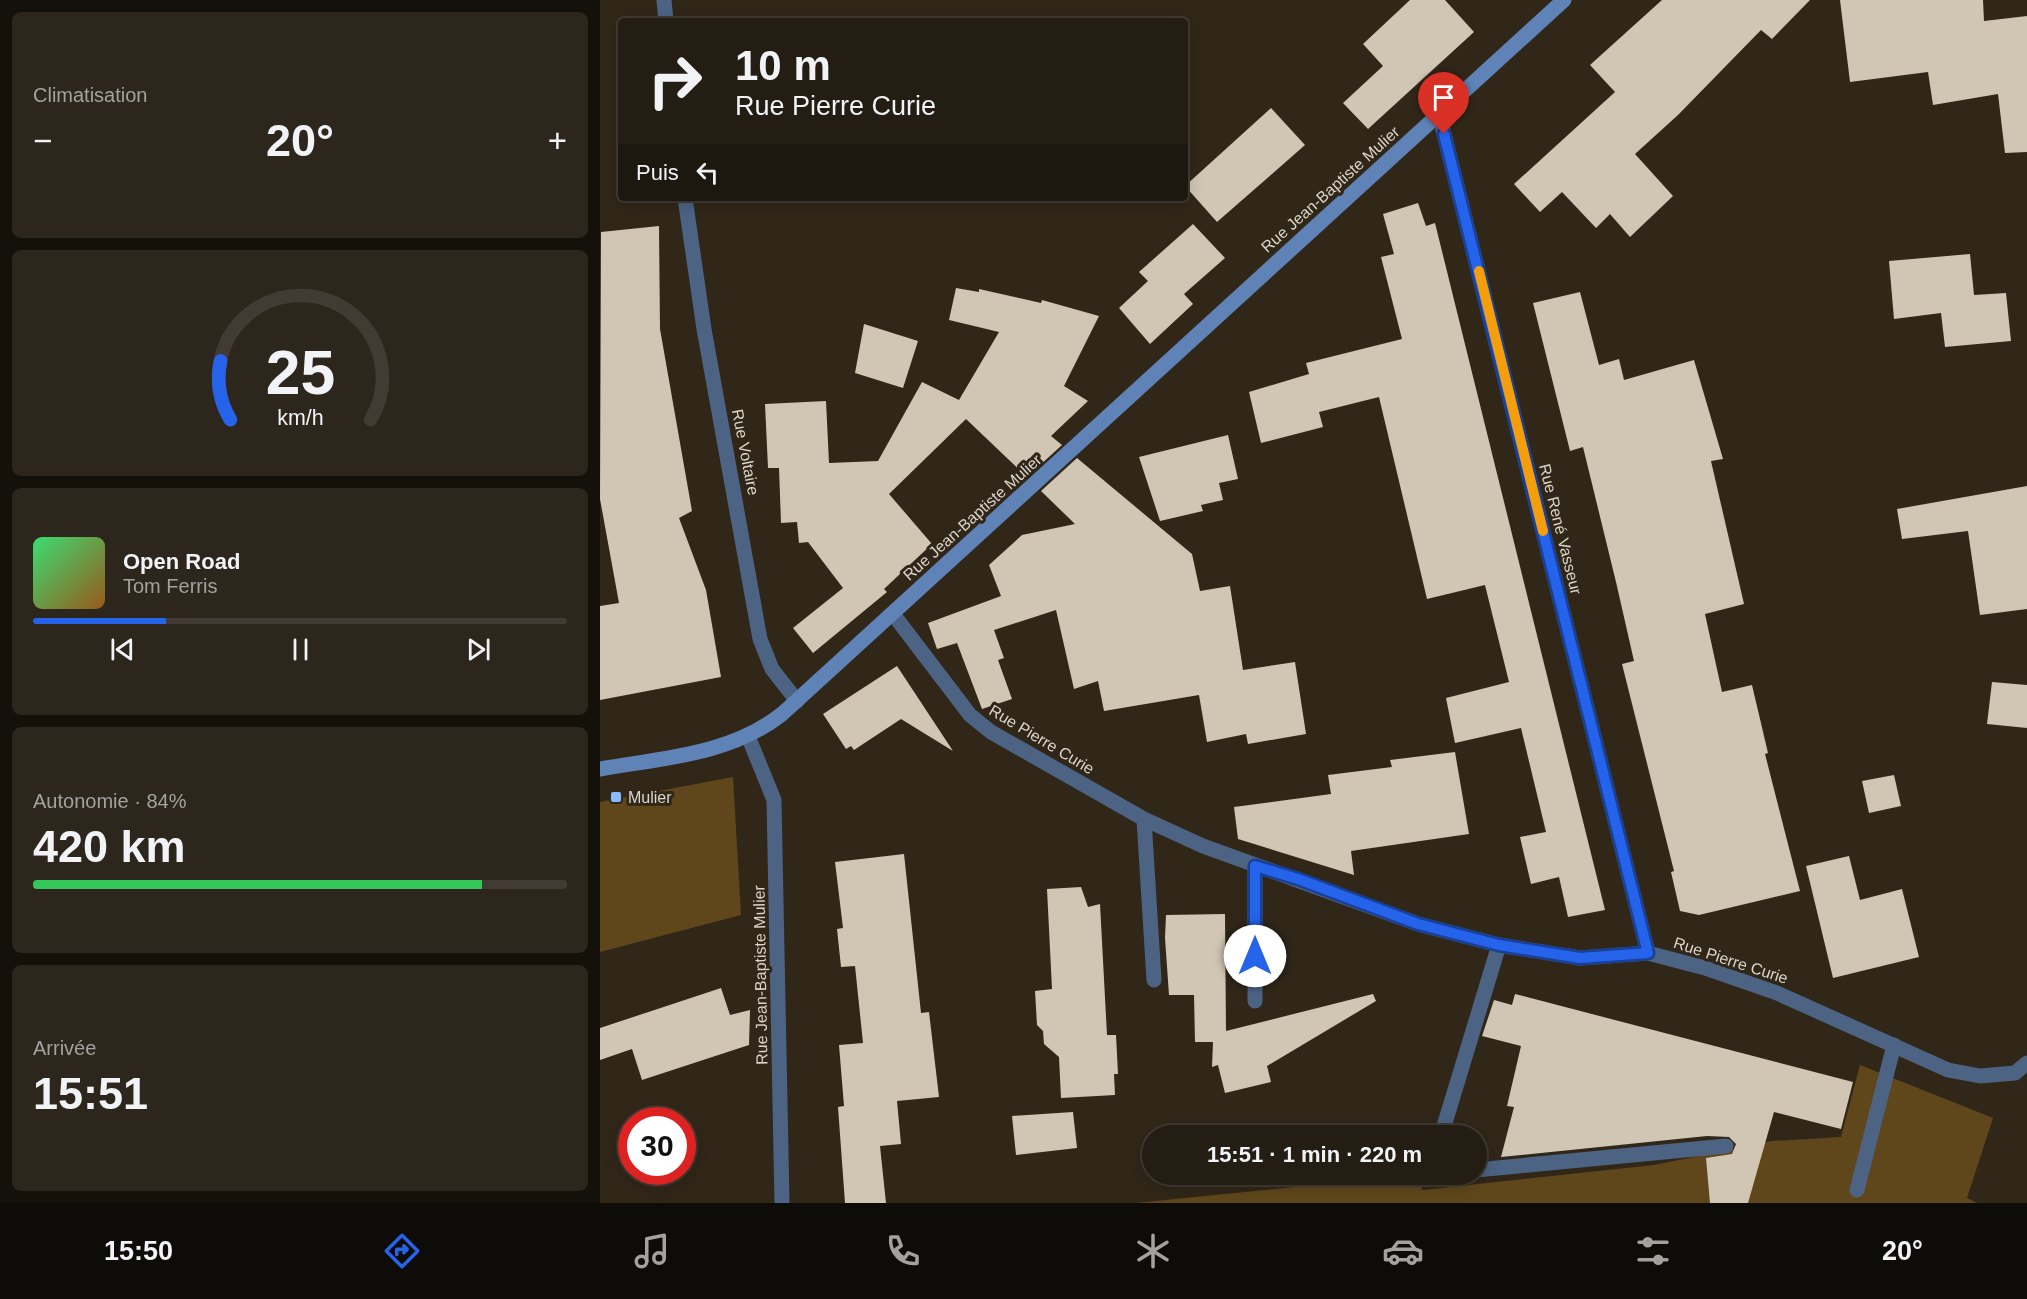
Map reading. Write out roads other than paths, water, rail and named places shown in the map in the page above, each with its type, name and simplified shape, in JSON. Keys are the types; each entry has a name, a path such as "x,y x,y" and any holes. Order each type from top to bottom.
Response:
{"main road":[{"name":"Rue Jean-Baptiste Mulier","path":"748,736 767,726 797,701 1564,0"},
{"path":"600,769 708,750 748,736"}],"street":[{"path":"664,0 666,18"},
{"name":"Rue René Vasseur","path":"1439,114 1648,953"},
{"name":"Rue Voltaire","path":"686,201 704,329 760,639 772,669 797,701"},
{"name":"Rue Pierre Curie","path":"893,614 970,715 991,732 1144,819 1203,846 1418,924 1499,945 1580,958 1648,953 1777,993 1948,1070 1980,1076 2021,1068"},
{"name":"Rue Jean-Baptiste Mulier","path":"748,736 774,800 782,1203"},
{"path":"1144,819 1154,980"},
{"path":"1255,866 1255,1000"},
{"path":"1444,1125 1499,945"},
{"path":"1857,1190 1894,1045"},
{"path":"1487,1169 1726,1146"}],"place":[{"name":"Mulier","path":"616,797"}]}
